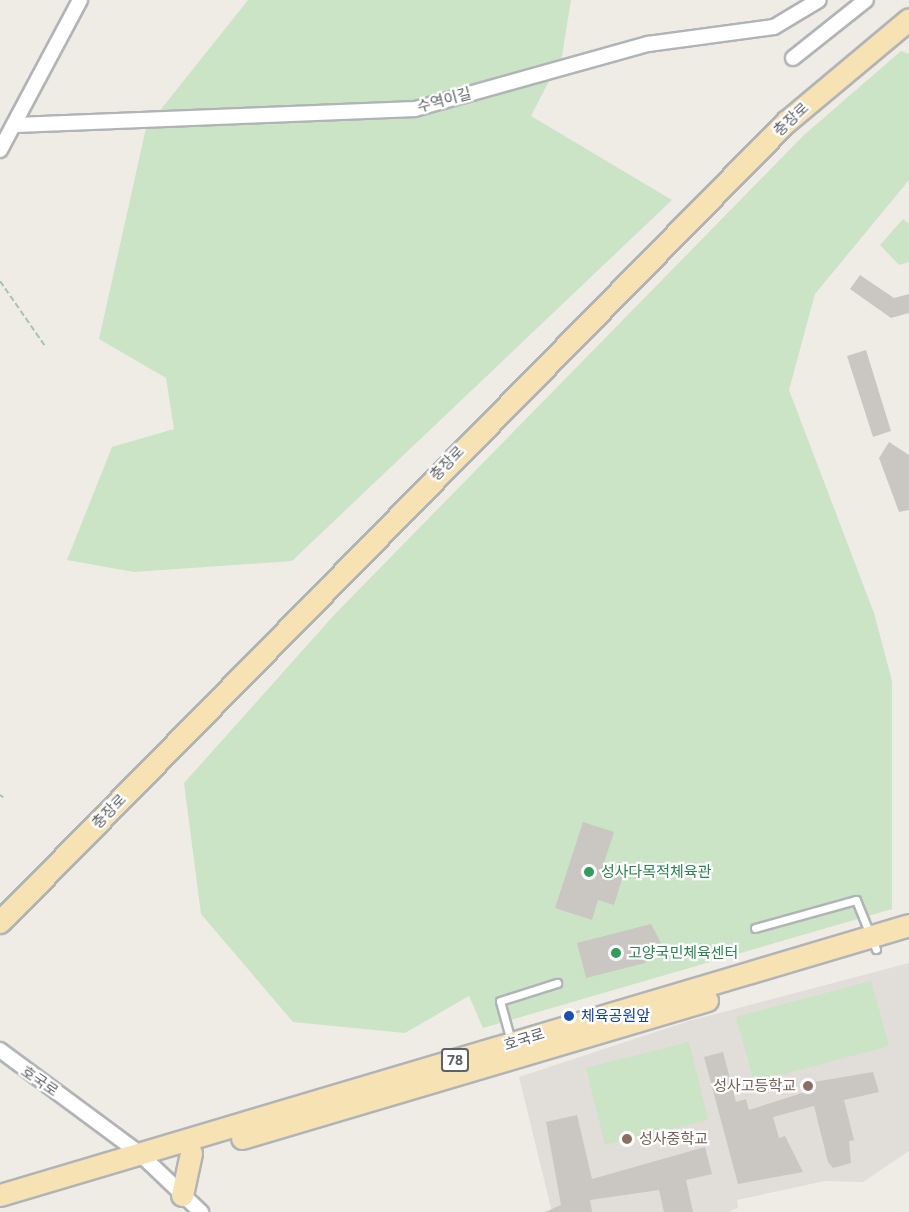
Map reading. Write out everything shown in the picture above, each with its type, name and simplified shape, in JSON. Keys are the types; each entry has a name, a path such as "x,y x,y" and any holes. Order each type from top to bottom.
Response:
{"main road":[{"name":"충장로","path":"0,922 786,122 909,19"},
{"name":"호국로","path":"0,1195 145,1159 516,1050 873,942 909,925"},
{"name":"호국로","path":"873,942 909,939"},
{"name":"호국로","path":"0,1209 145,1159 191,1153 516,1050"},
{"path":"182,1195 191,1153"}],"street":[{"path":"0,150 17,125 80,0"},
{"name":"수역이길","path":"17,125 415,109 648,44 774,27 819,0"},
{"path":"793,58 866,0"},
{"name":"호국로","path":"0,1050 145,1159 201,1212"}],"lane":[{"path":"755,928 856,900 873,942"},
{"path":"516,1050 500,1001 557,983"}],"path":[{"path":"0,281 45,346"}],"shaded area":[{"path":"909,963 909,1151 863,1182 825,1181 737,1200 738,1208 728,1212 552,1212 519,1077 689,1021"}],"green space":[{"path":"248,0 571,0 562,56 531,116 672,200 292,561 134,572 67,560 112,447 174,429 166,378 99,339 146,128"},
{"path":"901,51 909,54 909,180 815,294 789,390 874,613 892,681 892,909 483,1028 469,996 405,1033 293,1022 201,914 184,783 335,614 804,135"},
{"path":"903,219 909,224 909,262 899,265 880,245"},
{"path":"871,981 889,1046 754,1082 736,1017"},
{"path":"689,1042 708,1120 605,1145 586,1068"}],"building":[{"path":"860,275 894,298 909,294 909,313 891,318 850,289"},
{"path":"866,350 891,431 873,437 847,356"},
{"path":"889,442 909,455 909,510 899,512 879,458"},
{"name":"성사다목적체육관","path":"583,822 614,832 602,869 623,876 614,905 598,900 592,920 555,908"},
{"name":"고양국민체육센터","path":"651,924 662,945 645,963 586,978 577,943"},
{"path":"723,1052 736,1102 746,1099 749,1110 815,1089 814,1082 873,1072 879,1092 844,1100 854,1140 849,1141 851,1163 833,1168 828,1162 814,1106 773,1117 779,1138 785,1136 803,1172 738,1184 704,1057"},
{"path":"577,1115 592,1179 705,1147 712,1174 686,1180 693,1212 664,1212 659,1190 590,1200 592,1212 545,1212 561,1205 546,1122"}],"place":[{"name":"성사다목적체육관","path":"589,872"},
{"name":"고양국민체육센터","path":"616,953"},
{"name":"체육공원앞","path":"569,1016"},
{"name":"성사고등학교","path":"808,1086"},
{"name":"성사중학교","path":"627,1139"}]}
